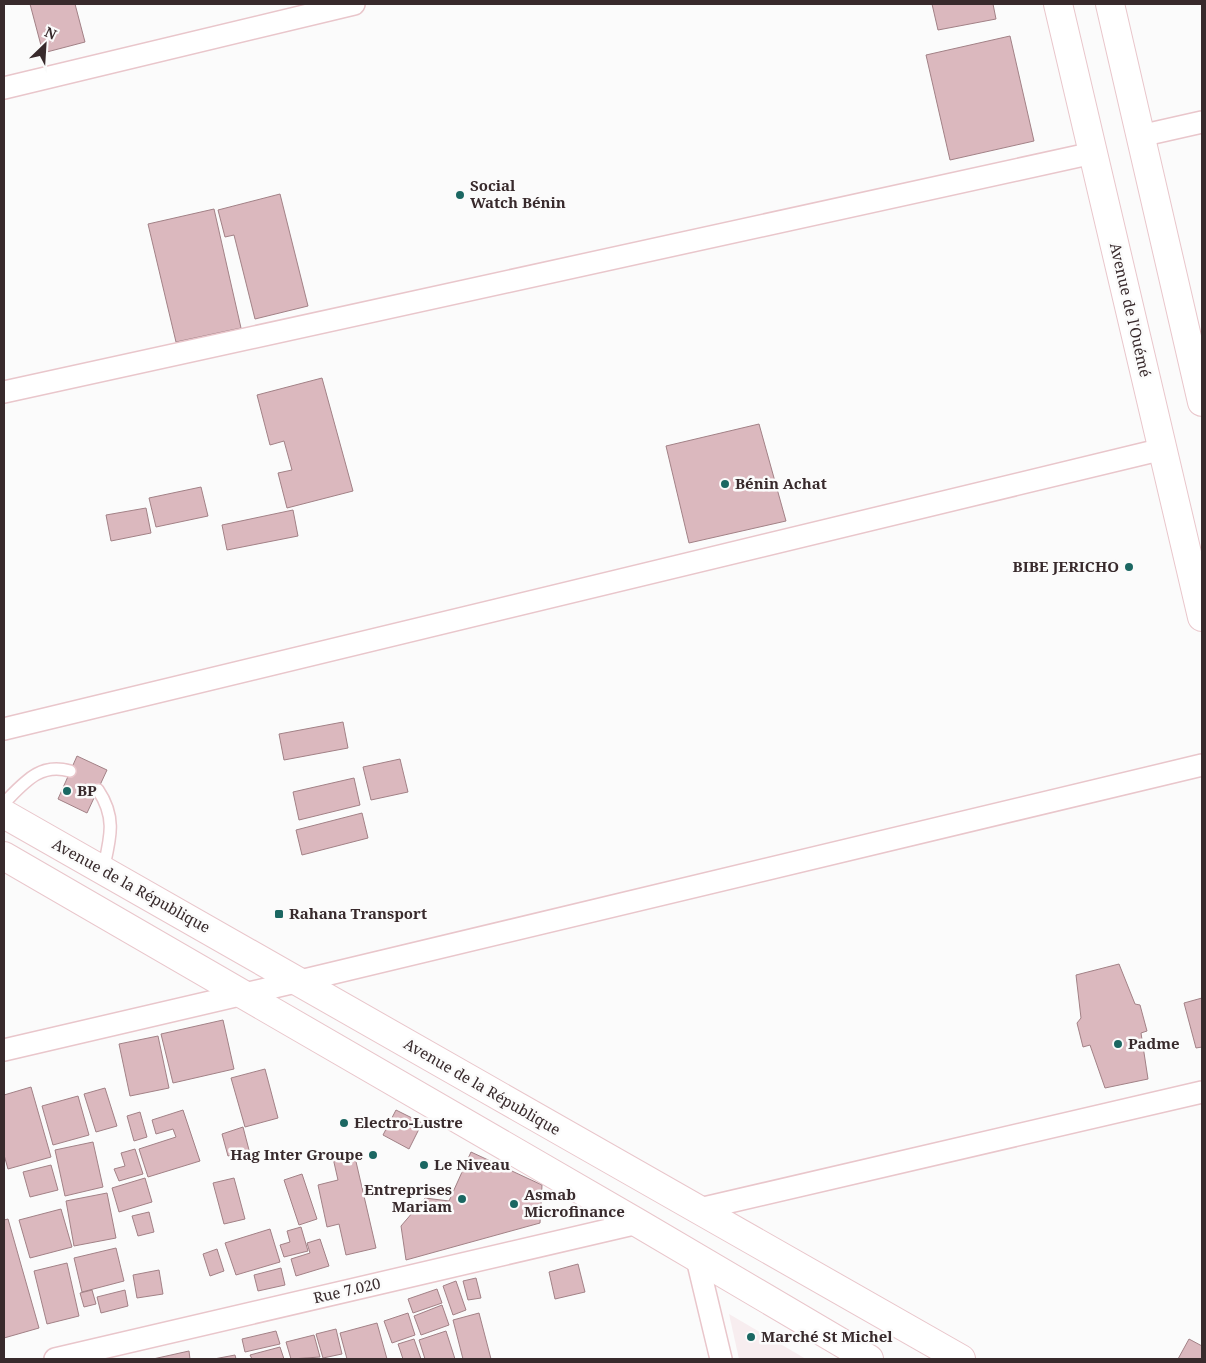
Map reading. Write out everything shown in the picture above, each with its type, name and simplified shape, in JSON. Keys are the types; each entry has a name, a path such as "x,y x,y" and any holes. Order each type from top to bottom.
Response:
{"main road":[{"name":"Avenue de l'Ouémé","path":"1058,4 1202,617"},
{"path":"1110,4 1202,402"},
{"name":"Avenue de la République","path":"4,814 300,981 695,1210 961,1359"},
{"path":"4,856 869,1359"}],"street":[{"path":"4,88 354,4"},
{"path":"1140,136 1202,122"},
{"path":"4,392 1093,153"},
{"path":"4,729 1163,449"},
{"path":"4,1050 1202,765"},
{"path":"695,1210 1202,1092"},
{"name":"Rue 7.020","path":"56,1359 638,1223"},
{"path":"697,1259 721,1359"}],"lane":[{"path":"4,803 34,774 60,768 70,771"},
{"path":"98,790 107,804 112,835 102,870"}],"shaded area":[{"name":"Marché St Michel","path":"729,1314 806,1359 739,1359"}],"building":[{"path":"30,4 75,4 85,42 43,53"},
{"path":"932,4 993,4 996,19 938,30"},
{"path":"1010,36 1034,141 950,160 926,55"},
{"path":"280,194 308,306 255,319 234,235 225,237 218,210"},
{"path":"214,209 241,328 176,342 148,224"},
{"path":"322,378 353,491 287,508 278,473 292,470 284,441 270,445 257,395"},
{"name":"Bénin Achat","path":"759,424 786,521 689,543 666,446"},
{"path":"201,487 208,516 156,527 149,498"},
{"path":"146,508 151,533 111,541 106,515"},
{"path":"293,510 298,536 227,550 222,525"},
{"path":"343,722 348,748 284,760 279,734"},
{"path":"77,756 107,770 87,813 58,799"},
{"path":"400,759 408,792 371,800 363,767"},
{"path":"354,778 360,805 299,820 293,792"},
{"path":"362,813 368,838 302,855 296,830"},
{"path":"1119,964 1135,1004 1140,1005 1147,1031 1141,1033 1148,1079 1105,1088 1090,1045 1083,1047 1077,1023 1081,1018 1076,975"},
{"path":"1202,998 1202,1047 1196,1048 1184,1003"},
{"path":"223,1020 234,1069 173,1083 161,1034"},
{"path":"158,1036 169,1088 130,1096 119,1044"},
{"path":"265,1069 278,1118 245,1127 231,1078"},
{"path":"31,1087 51,1157 8,1169 4,1155 4,1095"},
{"path":"105,1088 117,1126 96,1132 84,1094"},
{"path":"78,1096 89,1135 53,1145 42,1106"},
{"path":"183,1110 200,1161 148,1177 139,1149 176,1137 173,1129 156,1134 152,1120"},
{"path":"396,1110 422,1123 409,1149 383,1135"},
{"path":"140,1112 147,1137 134,1141 127,1116"},
{"path":"243,1127 249,1150 228,1156 222,1134"},
{"path":"93,1142 103,1187 65,1196 55,1150"},
{"path":"135,1149 143,1174 119,1181 114,1169 125,1166 121,1153"},
{"path":"471,1152 542,1185 540,1223 406,1260 401,1226 425,1198 449,1201"},
{"path":"354,1153 376,1248 346,1255 339,1224 327,1227 318,1185 338,1180 333,1158"},
{"path":"51,1165 58,1190 30,1197 23,1172"},
{"path":"302,1174 317,1219 299,1225 284,1180"},
{"path":"145,1178 152,1202 119,1212 112,1188"},
{"path":"234,1178 245,1219 224,1224 213,1183"},
{"path":"107,1193 116,1238 74,1246 66,1201"},
{"path":"61,1209 72,1247 30,1258 19,1220"},
{"path":"149,1212 154,1232 138,1236 132,1216"},
{"path":"8,1219 39,1328 4,1338 4,1220"},
{"path":"301,1227 308,1251 284,1257 280,1245 290,1242 287,1231"},
{"path":"270,1229 280,1262 236,1275 225,1243"},
{"path":"320,1239 329,1266 296,1276 291,1259 310,1253 307,1243"},
{"path":"116,1248 124,1281 82,1292 74,1258"},
{"path":"217,1249 224,1271 210,1276 203,1254"},
{"path":"67,1263 79,1316 47,1324 34,1271"},
{"path":"578,1264 585,1292 555,1299 549,1272"},
{"path":"281,1268 285,1285 258,1291 254,1275"},
{"path":"159,1270 163,1294 137,1298 133,1275"},
{"path":"476,1278 481,1298 468,1300 463,1281"},
{"path":"456,1281 466,1310 453,1315 443,1286"},
{"path":"437,1289 442,1303 413,1313 408,1299"},
{"path":"92,1290 96,1304 84,1307 80,1293"},
{"path":"125,1290 128,1306 101,1313 97,1297"},
{"path":"442,1305 449,1325 421,1335 414,1316"},
{"path":"408,1313 415,1335 392,1343 384,1321"},
{"path":"479,1313 491,1359 463,1359 453,1320"},
{"path":"377,1323 387,1359 347,1359 340,1333"},
{"path":"336,1329 342,1354 323,1358 316,1334"},
{"path":"276,1331 280,1344 245,1352 242,1339"},
{"path":"446,1331 455,1359 425,1359 419,1340"},
{"path":"314,1335 320,1357 291,1359 286,1342"},
{"path":"414,1339 421,1359 403,1359 398,1344"},
{"path":"1189,1339 1202,1346 1202,1359 1178,1359"},
{"path":"280,1347 284,1359 252,1359 250,1355"},
{"path":"189,1351 190,1359 153,1359"},
{"path":"235,1355 236,1359 214,1359"}],"place":[{"name":"Social Watch Bénin","path":"460,195"},
{"name":"Bénin Achat","path":"725,484"},
{"name":"BIBE JERICHO","path":"1129,567"},
{"name":"BP","path":"67,791"},
{"name":"Rahana Transport","path":"279,914"},
{"name":"Padme","path":"1118,1044"},
{"name":"Electro-Lustre","path":"344,1123"},
{"name":"Hag Inter Groupe","path":"373,1155"},
{"name":"Le Niveau","path":"424,1165"},
{"name":"Entreprises Mariam","path":"462,1199"},
{"name":"Asmab Microfinance","path":"514,1204"},
{"name":"Marché St Michel","path":"751,1337"}]}
